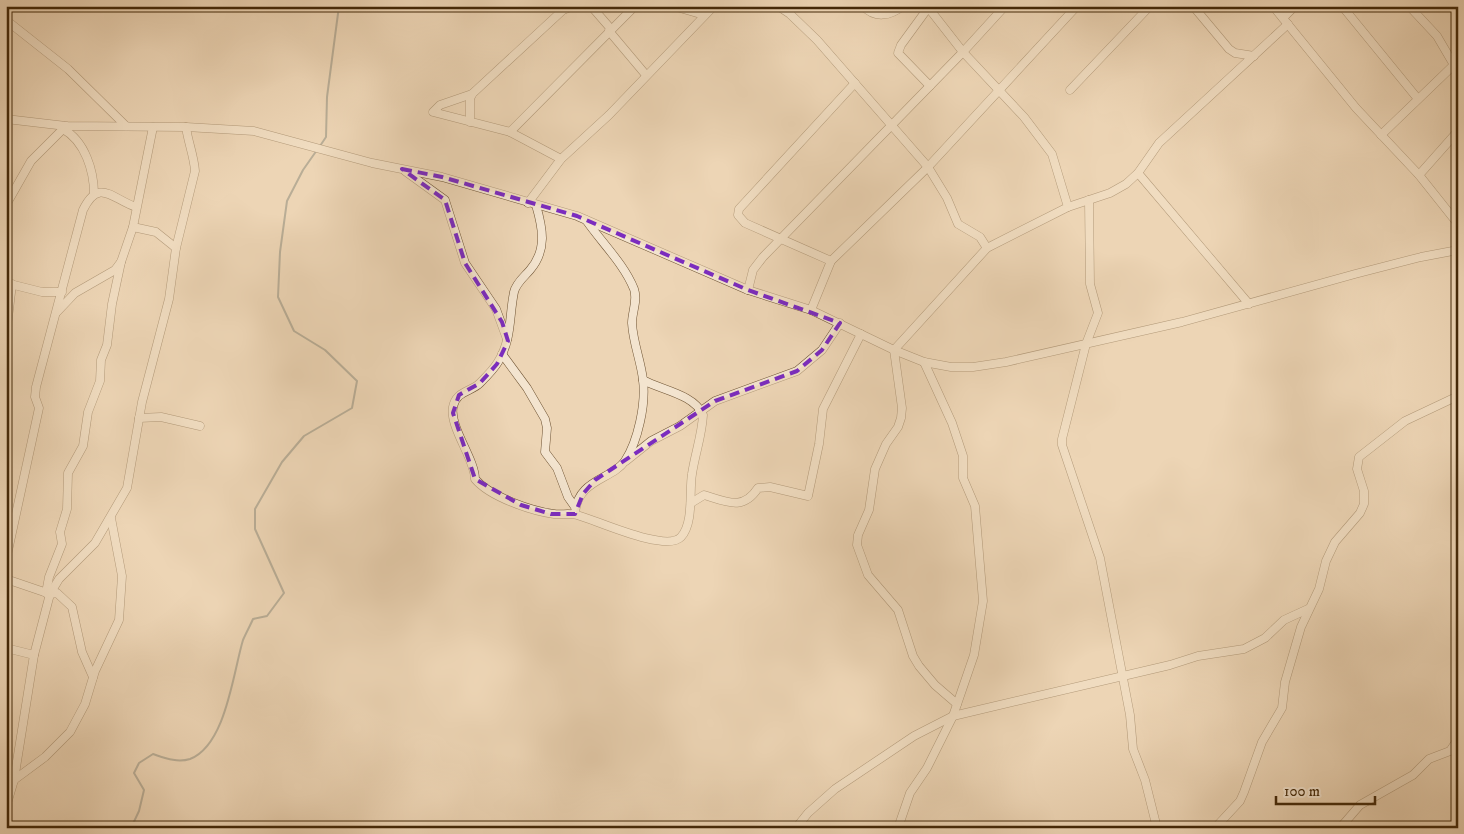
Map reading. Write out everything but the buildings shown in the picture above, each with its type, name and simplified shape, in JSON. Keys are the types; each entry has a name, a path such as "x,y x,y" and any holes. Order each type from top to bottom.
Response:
{"street":[{"path":"561,159 510,132 433,112 440,105 472,94 563,10 573,6"},
{"path":"591,6 646,75"},
{"path":"510,132 635,6"},
{"path":"673,6 704,15"},
{"path":"532,204 561,159 609,115 714,6"},
{"path":"778,6 790,14 817,40 928,167 947,198 958,224 980,237 988,248"},
{"path":"790,14 796,6"},
{"path":"863,6 874,14 886,15 903,6"},
{"path":"748,290 757,264 963,52 1005,6"},
{"path":"811,310 831,261 928,167 1077,6"},
{"path":"1070,90 1150,6"},
{"path":"1193,6 1229,49 1235,53 1254,56"},
{"path":"1273,6 1381,135 1419,175 1458,224"},
{"path":"894,350 988,248 1068,207 1118,188 1138,173 1155,147 1254,56 1285,21 1295,6"},
{"path":"1342,6 1418,99"},
{"path":"1381,135 1456,63 1437,36 1409,6"},
{"path":"930,86 898,53 901,45 928,7 963,52 1000,90 1052,154 1068,207"},
{"path":"6,20 68,69 126,126"},
{"path":"831,261 745,223 738,215 739,209 855,83"},
{"path":"470,122 470,99 472,94"},
{"path":"6,119 64,127 186,127 254,131 372,164 442,176 586,220 748,290 811,310 894,350 924,362 951,367 973,367 1182,322 1414,259 1458,250"},
{"path":"64,127 76,139 87,159 94,176 94,194"},
{"path":"6,205 31,161 64,127"},
{"path":"6,807 14,780 34,655 48,594 49,577 62,544 60,532 67,509 68,473 83,446 88,412 100,381 100,360 107,345 112,304 121,262 133,227 154,127"},
{"path":"48,594 59,579 94,543 111,518 127,488 139,418 169,299 176,248 195,171 194,158 189,147 186,127"},
{"path":"1419,175 1458,131"},
{"path":"402,169 445,200 465,263 496,309 508,341"},
{"path":"1138,173 1249,304"},
{"path":"6,560 40,408 35,397 36,387 83,210 94,194 101,191 110,193 121,201 136,207"},
{"path":"1089,200 1090,284 1098,313 1086,344 1062,445 1100,558 1130,715 1133,749 1145,780 1157,828"},
{"path":"532,204 542,228 542,244 534,264 514,291 508,341 497,364 480,383 459,395 453,407 454,418 465,451 474,467 475,479 504,498 521,505 551,514 575,511 624,532 673,542 684,533 691,502 692,474 703,422 702,411 677,393 657,387 643,380"},
{"path":"1451,217 1458,210"},
{"path":"586,220 625,272 634,290 636,301 632,327 643,380 643,397 638,427 624,462"},
{"path":"133,227 156,232 176,248"},
{"path":"56,313 76,293 114,270 121,262"},
{"path":"6,335 9,283 42,292 62,292"},
{"path":"575,511 595,480 624,462 651,441 723,397 797,372 822,350 840,323"},
{"path":"691,502 704,496 737,503 752,497 758,488 770,486 808,496 819,444 823,409 861,334"},
{"path":"894,350 902,408 901,418 898,428 886,444 875,469 869,510 858,535 857,545 868,575 902,617 913,656 919,666 935,685 957,704"},
{"path":"502,354 527,388 545,419 547,428 545,452 557,468 575,511"},
{"path":"898,828 908,799 927,768 953,716 974,655 982,601 982,579 975,506 963,478 963,456 952,423 924,362"},
{"path":"1215,828 1240,802 1262,742 1282,708 1288,671 1308,610 1319,589 1322,570 1330,552 1360,513 1364,504 1364,491 1357,469 1359,457 1405,421 1458,396"},
{"path":"139,418 162,417 200,426"},
{"path":"14,780 45,757 70,732 85,704 93,677 119,620 122,576 111,518"},
{"path":"6,579 48,594 57,593 72,607 82,652 93,677"},
{"path":"796,828 808,813 835,789 914,736 953,716 1122,674 1170,665 1198,656 1244,649 1264,638 1284,620 1308,610"},
{"path":"6,648 34,655"},
{"path":"1340,828 1360,805 1413,775 1429,759 1450,751 1458,739"}],"highlighted area":[{"path":"402,169 442,177 577,216 748,290 840,323 822,350 797,371 715,401 595,480 583,494 575,514 551,514 521,505 475,479 453,413 459,395 480,383 497,364 508,341 502,322 465,263 445,200"}],"waterway":[{"path":"320,146 326,137 327,97 339,6"},
{"path":"131,828 139,811 144,790 134,773 139,763 153,754 180,760 190,759 202,751 212,739 220,724 243,640 253,619 267,616 284,593 255,529 255,509 282,462 304,436 352,408 357,381 325,350 294,331 278,297 280,252 287,201 303,170 317,150"}]}
